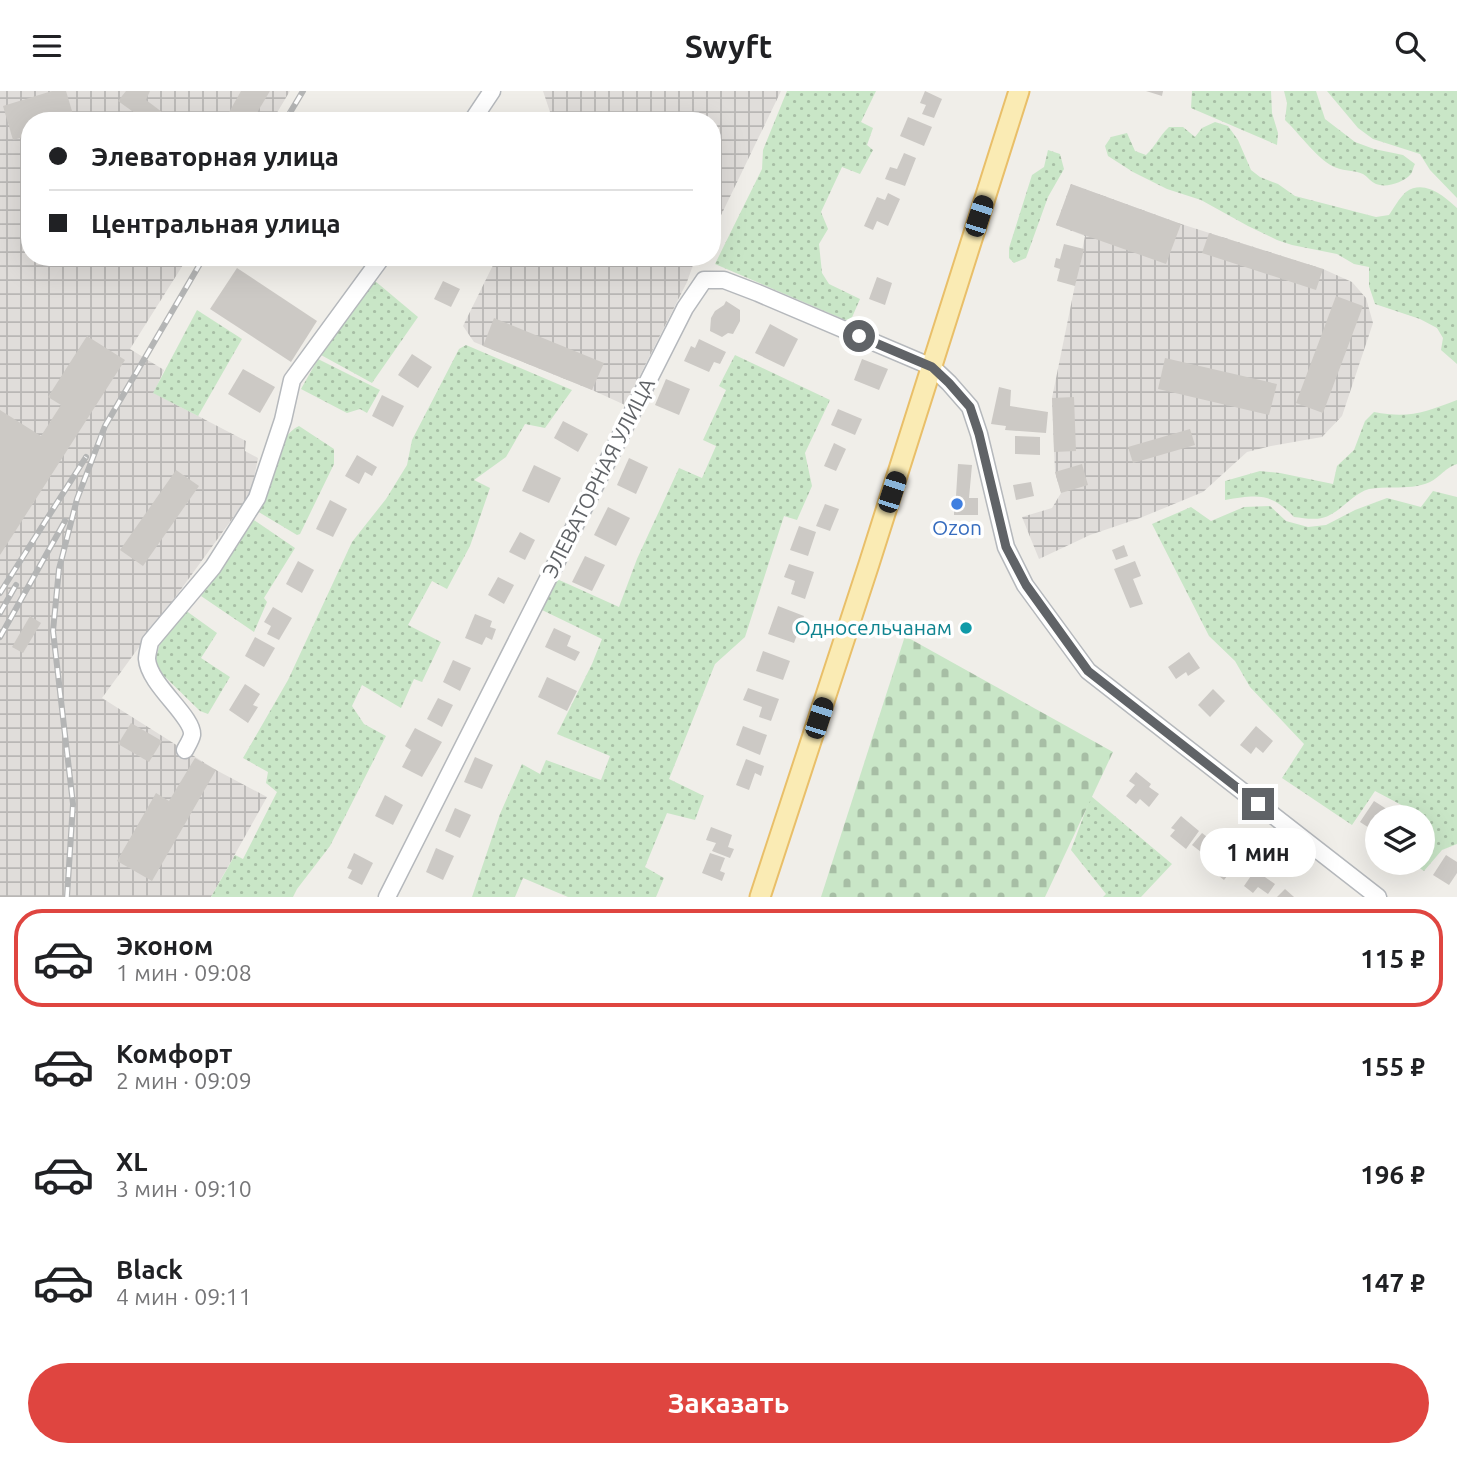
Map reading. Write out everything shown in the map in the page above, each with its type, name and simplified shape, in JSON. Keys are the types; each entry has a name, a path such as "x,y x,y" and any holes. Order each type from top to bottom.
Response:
{"main road":[{"path":"761,897 1019,91"}],"street":[{"path":"478,112 492,91"},
{"path":"185,750 192,737 191,726 150,671 147,657 150,642 213,567 257,498 283,420 292,380 375,266"},
{"name":"ЭЛЕВАТОРНАЯ УЛИЦА","path":"387,897 678,320 704,280 724,280 932,367"},
{"path":"932,367 970,407 1006,547 1026,585 1088,671 1378,897"}],"shaded area":[{"path":"0,91 290,91 277,112 21,112 21,266 182,266 130,349 164,370 154,393 246,441 245,451 258,458 251,493 102,698 216,770 267,797 211,897 0,897"},
{"path":"543,91 781,91 721,215 721,112 550,112"},
{"path":"1071,184 1181,224 1323,269 1352,282 1366,298 1373,323 1342,416 1322,437 1247,452 1203,492 1090,535 1039,559 1022,517 1052,508 1061,493 1055,472 1052,398 1085,236 1056,225"},
{"path":"493,266 693,266 625,405 474,342 463,326"}],"green space":[{"path":"787,91 876,91 861,122 873,128 867,145 873,150 860,174 842,167 821,212 828,229 819,244 822,273 829,284 860,299 850,322 720,266 721,252 762,169 763,150"},
{"path":"1192,91 1271,91 1272,113 1278,133 1277,145 1191,108"},
{"path":"1284,91 1316,91 1325,119 1355,142 1403,155 1415,164 1411,174 1399,182 1380,185 1363,174 1330,165 1285,120 1287,103"},
{"path":"1327,91 1457,91 1457,198 1430,170 1420,154 1373,139 1358,128"},
{"path":"1215,122 1228,126 1238,140 1251,170 1295,196 1376,217 1389,215 1406,192 1420,187 1440,194 1457,208 1457,364 1441,350 1443,338 1437,328 1420,319 1375,304 1369,286 1369,267 1354,264 1337,254 1277,240 1201,200 1167,189 1133,172 1108,156 1105,146 1111,137 1127,133 1135,151 1146,155 1169,127 1183,127 1195,137 1202,128"},
{"path":"1048,150 1060,154 1064,169 1048,197 1026,258 1014,263 1009,258 1009,248 1032,175 1044,167"},
{"path":"375,281 418,317 372,383 321,355"},
{"path":"197,310 242,339 198,416 153,393"},
{"path":"466,345 572,390 545,428 525,424 506,457 474,480 490,488 470,546 447,589 432,581 408,625 441,642 422,682 414,679 401,708 362,685 352,706 364,724 386,736 330,846 293,897 211,897 235,855 243,859 277,792 266,783 268,772 243,758 288,680 352,542 386,499 407,465 412,440 459,349"},
{"path":"735,355 830,400 805,453 812,486 797,520 784,516 745,637 715,664 669,779 704,796 695,820 667,813 645,867 664,878 656,897 568,897 523,878 515,897 472,897 500,814 522,764 540,774 546,760 601,780 610,756 557,734 602,639 542,610 557,579 619,607 637,559 679,468 702,478 716,446 703,440 726,390 719,386"},
{"path":"318,359 380,390 367,413 360,409 347,413 301,389"},
{"path":"1457,400 1457,464 1430,482 1415,486 1369,489 1319,519 1294,517 1278,503 1263,497 1225,500 1225,481 1260,471 1333,484 1337,466 1354,450 1365,421 1374,412 1397,415 1417,413"},
{"path":"299,426 334,449 334,464 300,534 297,535 257,511 278,451 284,440"},
{"path":"1433,491 1457,497 1457,844 1442,850 1435,858 1435,805 1402,805 1375,791 1352,825 1282,778 1304,744 1250,687 1235,661 1209,636 1152,524 1191,507 1211,521 1244,507 1270,506 1286,521 1308,527 1326,525 1387,498 1421,507"},
{"path":"251,518 295,548 264,598 267,602 254,632 201,596"},
{"path":"185,610 217,633 201,658 230,677 208,714 200,711 159,671 156,658 160,643"},
{"path":"905,636 1113,752 1045,897 821,897"},
{"path":"1091,796 1172,864 1141,897 1103,897 1106,894 1071,850"}],"building":[{"path":"52,91 66,91 72,112 21,112 21,138 13,140 3,106"},
{"path":"126,91 150,91 146,100 162,112 133,112 118,101"},
{"path":"241,91 270,91 257,112 229,112"},
{"path":"925,91 942,99 934,118 922,114 926,105 920,103"},
{"path":"1146,91 1163,91 1162,96"},
{"path":"908,117 932,127 924,146 900,136"},
{"path":"904,153 916,158 905,186 885,179 890,167 897,169"},
{"path":"1071,184 1181,224 1166,264 1056,225"},
{"path":"888,193 900,199 888,226 877,221 873,230 864,226 877,197 885,200"},
{"path":"1209,233 1323,269 1316,290 1202,253"},
{"path":"1064,244 1084,249 1075,286 1057,281 1060,269 1054,267 1056,258 1060,259"},
{"path":"237,268 317,321 291,362 210,309"},
{"path":"877,277 892,283 885,305 869,299"},
{"path":"443,281 460,289 451,307 434,299"},
{"path":"1336,296 1363,306 1323,413 1296,403"},
{"path":"726,301 740,310 740,321 733,334 728,333 722,337 710,331 711,318"},
{"path":"494,318 604,363 592,390 483,346"},
{"path":"770,324 798,339 784,367 755,353"},
{"path":"87,336 125,360 0,555 0,410 41,436 61,405 48,397"},
{"path":"699,339 726,352 720,364 714,362 709,372 684,361 691,346 695,348"},
{"path":"412,354 432,367 418,388 398,375"},
{"path":"1165,358 1277,384 1269,415 1158,389"},
{"path":"862,359 888,369 879,390 854,380"},
{"path":"243,369 275,387 260,413 228,394"},
{"path":"666,379 690,389 679,415 655,405"},
{"path":"999,387 1011,390 1010,406 1048,412 1046,433 1005,430 1006,426 991,424"},
{"path":"382,395 404,406 393,427 372,416"},
{"path":"1074,397 1076,451 1054,452 1052,398"},
{"path":"838,409 862,419 855,435 831,425"},
{"path":"563,421 588,434 578,452 554,438"},
{"path":"1190,429 1195,445 1133,463 1128,447"},
{"path":"1015,436 1040,437 1040,455 1015,454"},
{"path":"834,443 846,449 836,471 824,466"},
{"path":"357,455 377,467 372,476 365,472 359,484 345,476"},
{"path":"629,458 648,467 636,494 617,485"},
{"path":"958,464 972,465 969,498 978,498 978,515 954,515 954,497 964,498 956,496"},
{"path":"1082,464 1088,485 1061,493 1055,472"},
{"path":"534,465 561,478 549,503 522,491"},
{"path":"176,470 199,486 143,566 120,550"},
{"path":"1031,482 1034,496 1016,500 1013,485"},
{"path":"330,500 347,509 333,537 316,529"},
{"path":"825,504 839,509 830,531 816,526"},
{"path":"608,507 630,518 616,546 594,535"},
{"path":"799,526 816,532 808,556 790,550"},
{"path":"520,532 535,540 525,560 509,552"},
{"path":"1124,545 1128,556 1116,560 1112,550"},
{"path":"585,556 605,565 592,591 572,582"},
{"path":"298,561 314,570 302,593 286,584"},
{"path":"1135,561 1141,576 1133,579 1143,604 1130,608 1114,569"},
{"path":"789,564 814,572 805,599 791,594 795,581 784,577"},
{"path":"498,577 514,585 504,604 488,595"},
{"path":"778,606 804,616 794,643 768,634"},
{"path":"273,607 292,618 279,640 267,634 271,626 264,622"},
{"path":"475,614 492,621 490,627 496,629 492,640 486,637 482,645 465,638"},
{"path":"30,616 41,623 23,653 12,647"},
{"path":"554,628 571,636 567,646 580,652 575,661 545,647"},
{"path":"255,637 275,648 264,667 245,656"},
{"path":"763,651 790,661 783,680 756,671"},
{"path":"1189,652 1200,668 1188,676 1186,672 1176,679 1168,667"},
{"path":"453,660 471,668 460,691 443,682"},
{"path":"547,677 577,691 567,711 538,697"},
{"path":"245,684 260,694 253,705 258,707 248,723 229,710"},
{"path":"748,688 779,699 771,721 759,717 762,707 743,700"},
{"path":"1213,689 1225,701 1210,717 1198,705"},
{"path":"438,698 453,705 442,727 427,719"},
{"path":"131,723 162,741 149,762 118,744"},
{"path":"743,726 767,735 760,755 736,745"},
{"path":"1256,726 1273,741 1263,753 1256,747 1251,754 1240,745"},
{"path":"415,728 442,742 422,777 402,767 411,750 405,746"},
{"path":"475,757 493,765 482,789 464,782"},
{"path":"195,758 216,770 152,881 117,861 156,793 169,801"},
{"path":"746,759 764,766 761,776 755,773 749,790 736,785"},
{"path":"1136,772 1159,794 1149,807 1140,799 1136,804 1126,796 1135,785 1129,781"},
{"path":"385,795 403,805 393,825 375,816"},
{"path":"455,808 471,815 460,838 445,831"},
{"path":"1181,816 1199,831 1186,849 1170,836 1175,830 1171,828"},
{"path":"711,827 732,835 728,847 734,849 730,858 712,851 716,843 706,840"},
{"path":"1202,833 1220,847 1210,859 1192,845"},
{"path":"436,848 454,856 443,880 426,872"},
{"path":"1224,850 1238,862 1224,880 1209,868"},
{"path":"354,853 373,863 362,885 348,878 352,870 347,868"},
{"path":"710,853 725,858 720,871 725,873 722,881 702,873"},
{"path":"1446,855 1457,862 1457,873 1449,885 1433,875"},
{"path":"1255,870 1275,884 1268,894 1258,887 1253,893 1244,886"},
{"path":"1285,889 1294,897 1277,897"}],"railway":[{"path":"290,112 303,91"},
{"path":"67,897 73,804 53,631 59,569 77,499 105,426 199,266"},
{"path":"0,593 86,457"},
{"path":"0,637 65,521"},
{"path":"0,613 16,585"}],"place":[{"name":"Ozon","path":"957,504"},
{"name":"Односельчанам","path":"966,628"}],"route":[{"path":"859,336 932,367 970,407 1006,547 1026,585 1088,671 1258,804"}]}
